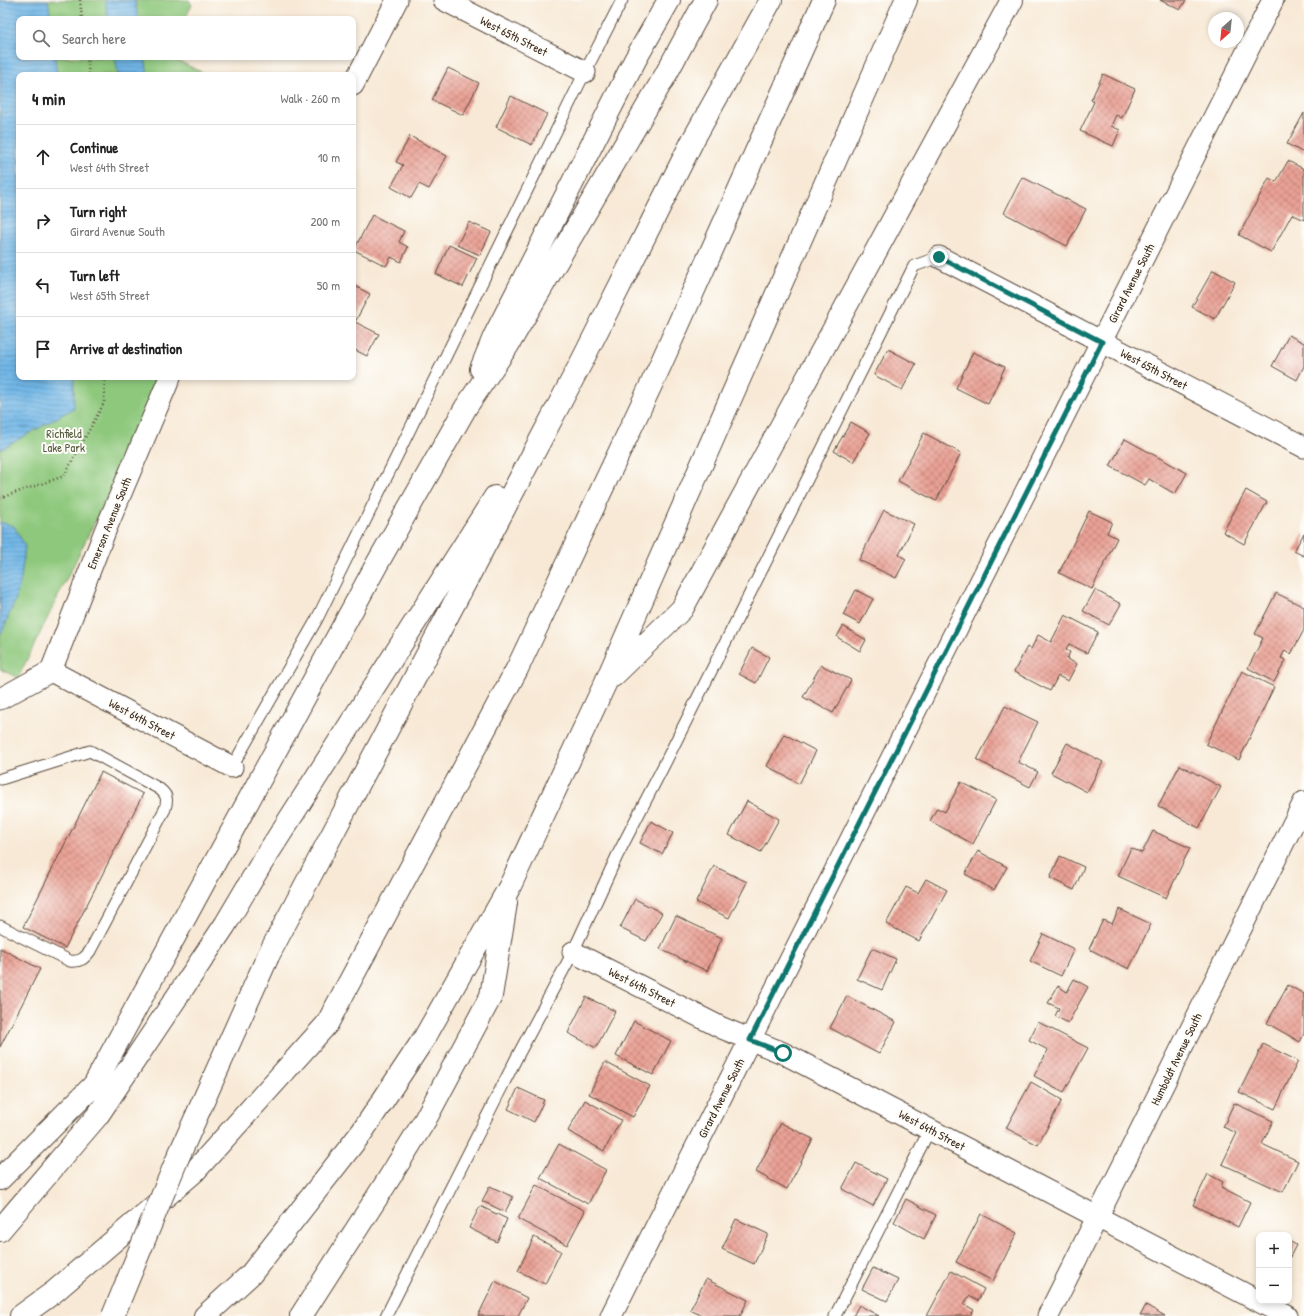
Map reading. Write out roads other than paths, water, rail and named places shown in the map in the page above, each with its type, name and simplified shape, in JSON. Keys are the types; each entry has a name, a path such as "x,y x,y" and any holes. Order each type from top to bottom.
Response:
{"highway":[{"path":"466,407 494,337 635,60 669,0"},
{"path":"0,1179 94,1085 374,571 466,407 508,345 665,76 706,0"},
{"path":"114,1316 176,1162 268,956 581,363 693,140 771,0"},
{"path":"21,1316 54,1292 194,1172 327,1024 517,669 659,368 824,0"},
{"path":"205,1316 251,1274 362,1132 425,1037 509,888 606,684 906,0"},
{"path":"606,684 682,609 1012,0"},
{"path":"0,1230 98,1115 225,925 261,864 581,363"},
{"path":"301,1316 425,1120 491,996 509,888"}],"street":[{"path":"356,79 397,0"},
{"name":"West 65th Street","path":"444,0 585,72"},
{"name":"Girard Avenue South","path":"611,1316 1273,0"},
{"name":"West 65th Street","path":"939,257 1304,447"},
{"name":"Emerson Avenue South","path":"51,671 169,380"},
{"path":"0,699 51,671"},
{"name":"West 64th Street","path":"51,671 232,767"},
{"name":"Humboldt Avenue South","path":"1048,1316 1304,802"},
{"name":"West 64th Street","path":"574,952 722,1028 783,1053 1287,1316"}],"lane":[{"path":"232,767 317,619 585,72 622,0"},
{"path":"386,1316 517,1057 574,952 617,856 667,760 914,266 939,257"},
{"path":"0,778 90,751 158,788 164,792 166,798 165,809 85,958 78,962 70,961 0,926"},
{"path":"835,1316 930,1129"}],"water":[{"path":"0,0 48,0 51,16 16,16 16,60 55,60 57,72 16,72 16,380 74,380 74,408 0,450"},
{"path":"105,0 135,0 138,16 108,16"},
{"path":"116,60 146,60 148,72 118,72"},
{"path":"0,522 14,526 25,546 21,580 15,601 0,635"}],"park label":[{"name":"Richfield Lake Park","path":"64,440"}]}
